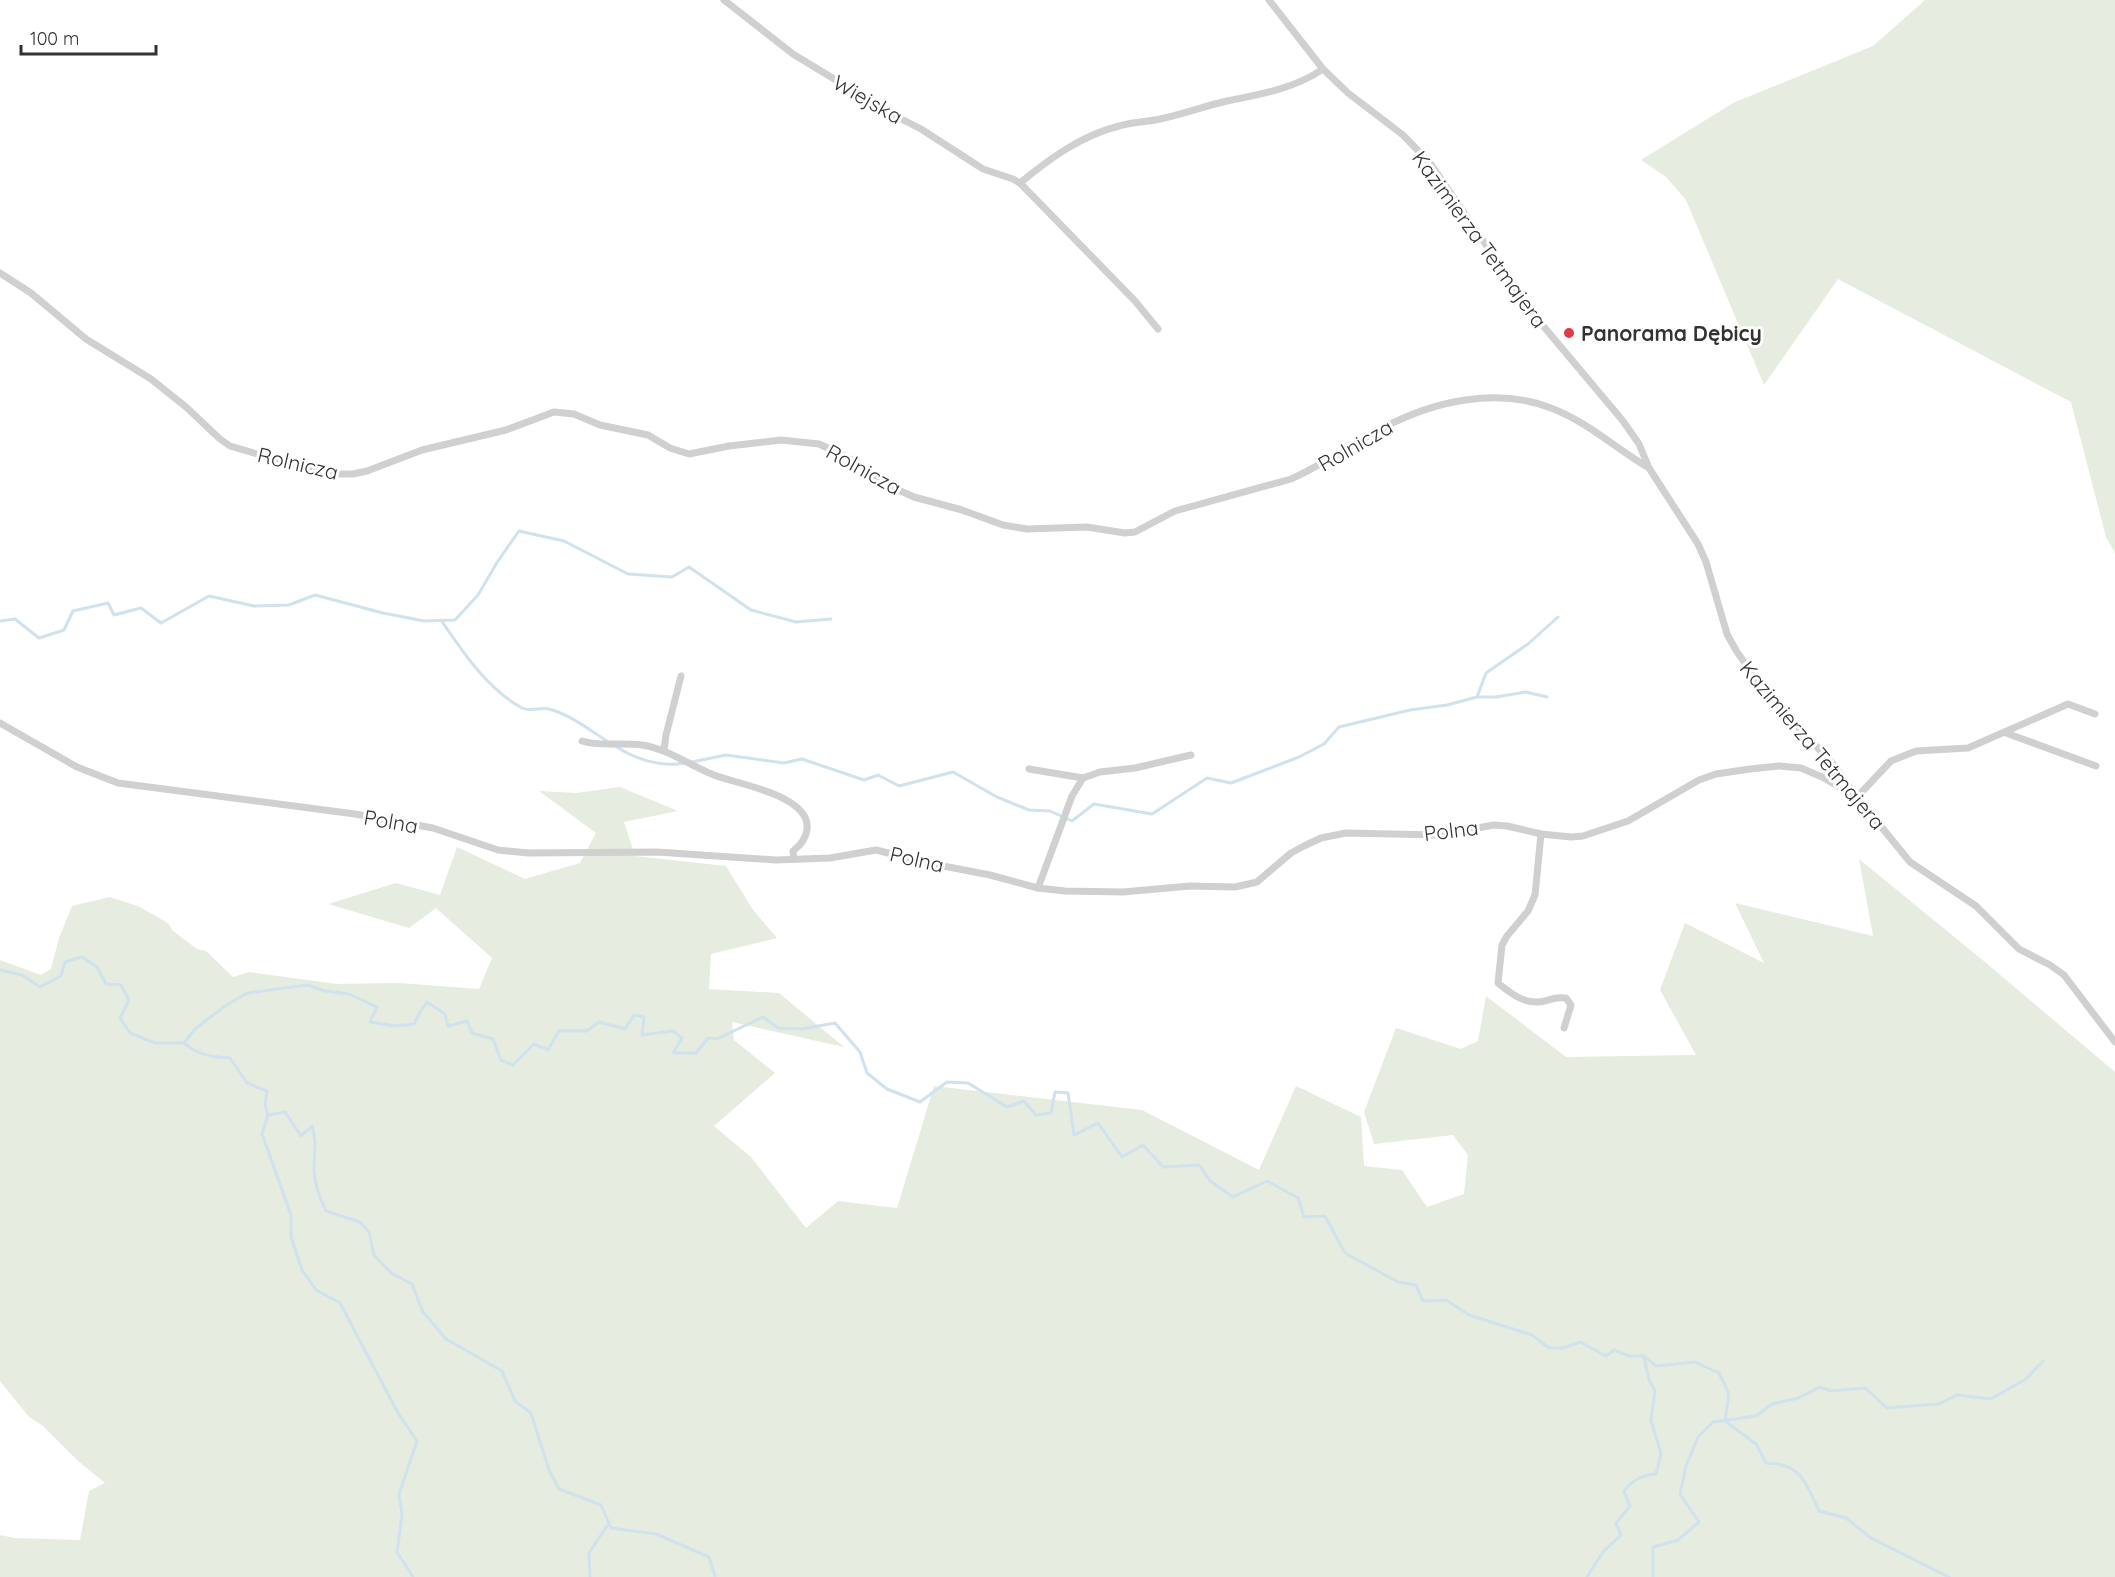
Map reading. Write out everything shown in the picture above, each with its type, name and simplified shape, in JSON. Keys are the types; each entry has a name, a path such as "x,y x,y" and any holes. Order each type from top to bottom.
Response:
{"street":[{"name":"Wiejska","path":"724,0 793,54 870,103 921,129 983,169 1020,183 1130,296 1158,329"},
{"name":"Kazimierza Tetmajera","path":"1269,0 1323,69 1348,93 1402,135 1430,163 1534,315 1623,421 1639,444 1649,468 1698,544 1706,562 1727,634 1768,695 1833,764 1910,862 1976,906 2019,949 2064,975 2115,1042"},
{"path":"1020,183 1053,158 1083,140 1110,128 1163,119 1209,105 1264,93 1303,80 1323,69"},
{"name":"Rolnicza","path":"0,273 31,293 86,339 151,379 230,446 328,474 353,474 367,471 422,450 506,430 554,412 564,412 609,428 648,435 670,448 689,454 729,446 781,440 819,444 847,457 894,488 914,497 975,514 1003,525 1027,529 1087,526 1125,533 1135,532 1175,511 1291,479 1404,418 1461,400 1488,397 1530,402 1551,408 1594,431 1629,457 1649,468"},
{"path":"664,750 681,676"},
{"path":"1857,797 1891,761 1916,751 1968,748 2068,704 2095,714"},
{"name":"Polna","path":"0,723 77,766 118,783 356,814 433,828 498,850 528,853 635,851 794,860 830,858 876,850 1038,888 1123,892 1190,886 1235,887 1257,882 1304,846 1321,838 1346,833 1437,835 1494,825 1571,837 1603,830 1628,821 1699,780 1750,769 1790,766 1801,768 1857,797"},
{"path":"2006,733 2096,766"},
{"path":"582,741 640,744 664,750 695,767 733,782 759,788 796,806 808,823 802,845 793,851 794,860"},
{"path":"1029,769 1083,778 1100,772 1135,768 1191,755"},
{"path":"1038,888 1072,796 1083,778"},
{"path":"1541,834 1535,895 1528,911 1507,936 1503,945 1498,983 1522,999 1539,1002 1554,996 1566,998 1571,1005 1564,1028"}],"shaded area":[{"path":"1925,0 2115,0 2115,553 2106,537 2071,402 1838,279 1764,385 1686,200 1666,177 1641,160 1733,103 1873,46"},
{"path":"620,787 678,811 624,822 635,856 726,866 753,910 777,938 711,954 709,989 779,993 844,1047 732,1022 734,1040 775,1073 714,1126 751,1157 806,1228 838,1201 897,1208 934,1086 1142,1110 1259,1170 1296,1086 1361,1117 1364,1166 1402,1170 1427,1207 1464,1194 1468,1155 1453,1135 1374,1144 1364,1112 1396,1028 1461,1049 1478,1041 1486,996 1566,1057 1696,1055 1660,990 1685,923 1764,963 1735,903 1873,936 1859,859 2115,1072 2115,1577 0,1577 0,1535 14,1538 80,1540 89,1491 105,1483 77,1460 43,1426 29,1417 0,1381 0,960 41,975 51,969 59,938 72,906 110,897 140,907 168,923 173,931 197,949 206,951 233,977 249,972 337,984 399,983 479,989 492,958 436,908 409,928 328,904 396,883 440,895 457,847 525,879 580,863 596,833 539,791 576,793"}],"waterway":[{"path":"0,621 15,619 39,638 64,630 73,611 108,603 114,615 141,608 161,623 209,596 254,606 289,605 315,595 424,621 455,620 478,595 519,531 564,541 628,574 672,577 689,567 751,610 796,622 831,619"},
{"path":"692,762 726,755 784,763 802,759 864,780 878,775 899,786 953,772 997,797 1029,810 1050,811 1072,821 1094,804 1152,814 1207,778 1231,783 1299,757 1324,744 1339,727 1477,697 1486,673 1528,644 1558,617"},
{"path":"441,620 477,669 509,700 525,709 546,709 565,715 610,743"},
{"path":"1478,697 1496,697 1526,692 1547,697"},
{"path":"615,746 649,761 667,764 685,763"},
{"path":"0,970 22,975 40,987 61,976 65,962 82,957 97,967 106,984 121,985 129,1000 120,1018 130,1033 155,1043 184,1043 195,1029 225,1006 247,993 308,985 325,991 349,994 377,1007 370,1022 395,1026 414,1024 427,1002 445,1014 448,1026 467,1021 472,1033 493,1039 501,1060 513,1065 534,1044 548,1050 559,1031 587,1031 599,1022 625,1029 634,1015 644,1017 642,1035 673,1031 682,1038 673,1053 696,1053 708,1038 717,1039 763,1017 778,1028 802,1029 835,1023 860,1052 867,1073 887,1089 920,1102 947,1082 968,1083 1007,1107 1024,1101 1036,1115 1051,1113 1055,1092 1068,1093 1074,1135 1098,1123 1122,1157 1143,1145 1163,1167 1199,1165 1210,1181 1233,1197 1267,1181 1298,1198 1304,1217 1325,1216 1345,1253 1398,1282 1416,1285 1423,1301 1446,1300 1469,1315 1532,1335 1549,1348 1563,1348 1580,1342 1606,1356 1614,1350 1629,1356 1644,1356 1656,1366 1695,1362 1719,1373 1729,1394 1725,1421 1756,1444 1766,1463 1787,1467 1800,1476 1819,1511 1846,1518 1871,1538 1949,1577"},
{"path":"184,1043 205,1055 230,1058 247,1083 267,1091 265,1105 268,1115 285,1112 301,1136 312,1126 315,1143 315,1180 326,1211 360,1222 369,1232 374,1255 391,1273 412,1284 423,1312 446,1339 502,1371 515,1401 531,1413 549,1470 559,1489 601,1505 611,1528 656,1534 709,1557 715,1576"},
{"path":"268,1115 262,1134 291,1215 291,1237 302,1270 316,1290 340,1303 398,1413 417,1441 399,1494 402,1515 397,1552 413,1577"},
{"path":"1587,1577 1603,1552 1621,1535 1616,1523 1630,1506 1624,1491 1638,1479 1656,1474 1661,1454 1651,1420 1655,1391 1649,1380 1644,1357"},
{"path":"1653,1577 1653,1547 1678,1540 1699,1522 1680,1494 1686,1466 1698,1437 1713,1422 1756,1416 1772,1404 1798,1398 1820,1387 1831,1391 1865,1388 1887,1408 1939,1404 1957,1395 1991,1399 2026,1379 2043,1361"},
{"path":"590,1577 589,1553 609,1523"}],"place":[{"name":"Panorama Dębicy","path":"1569,333"}]}
